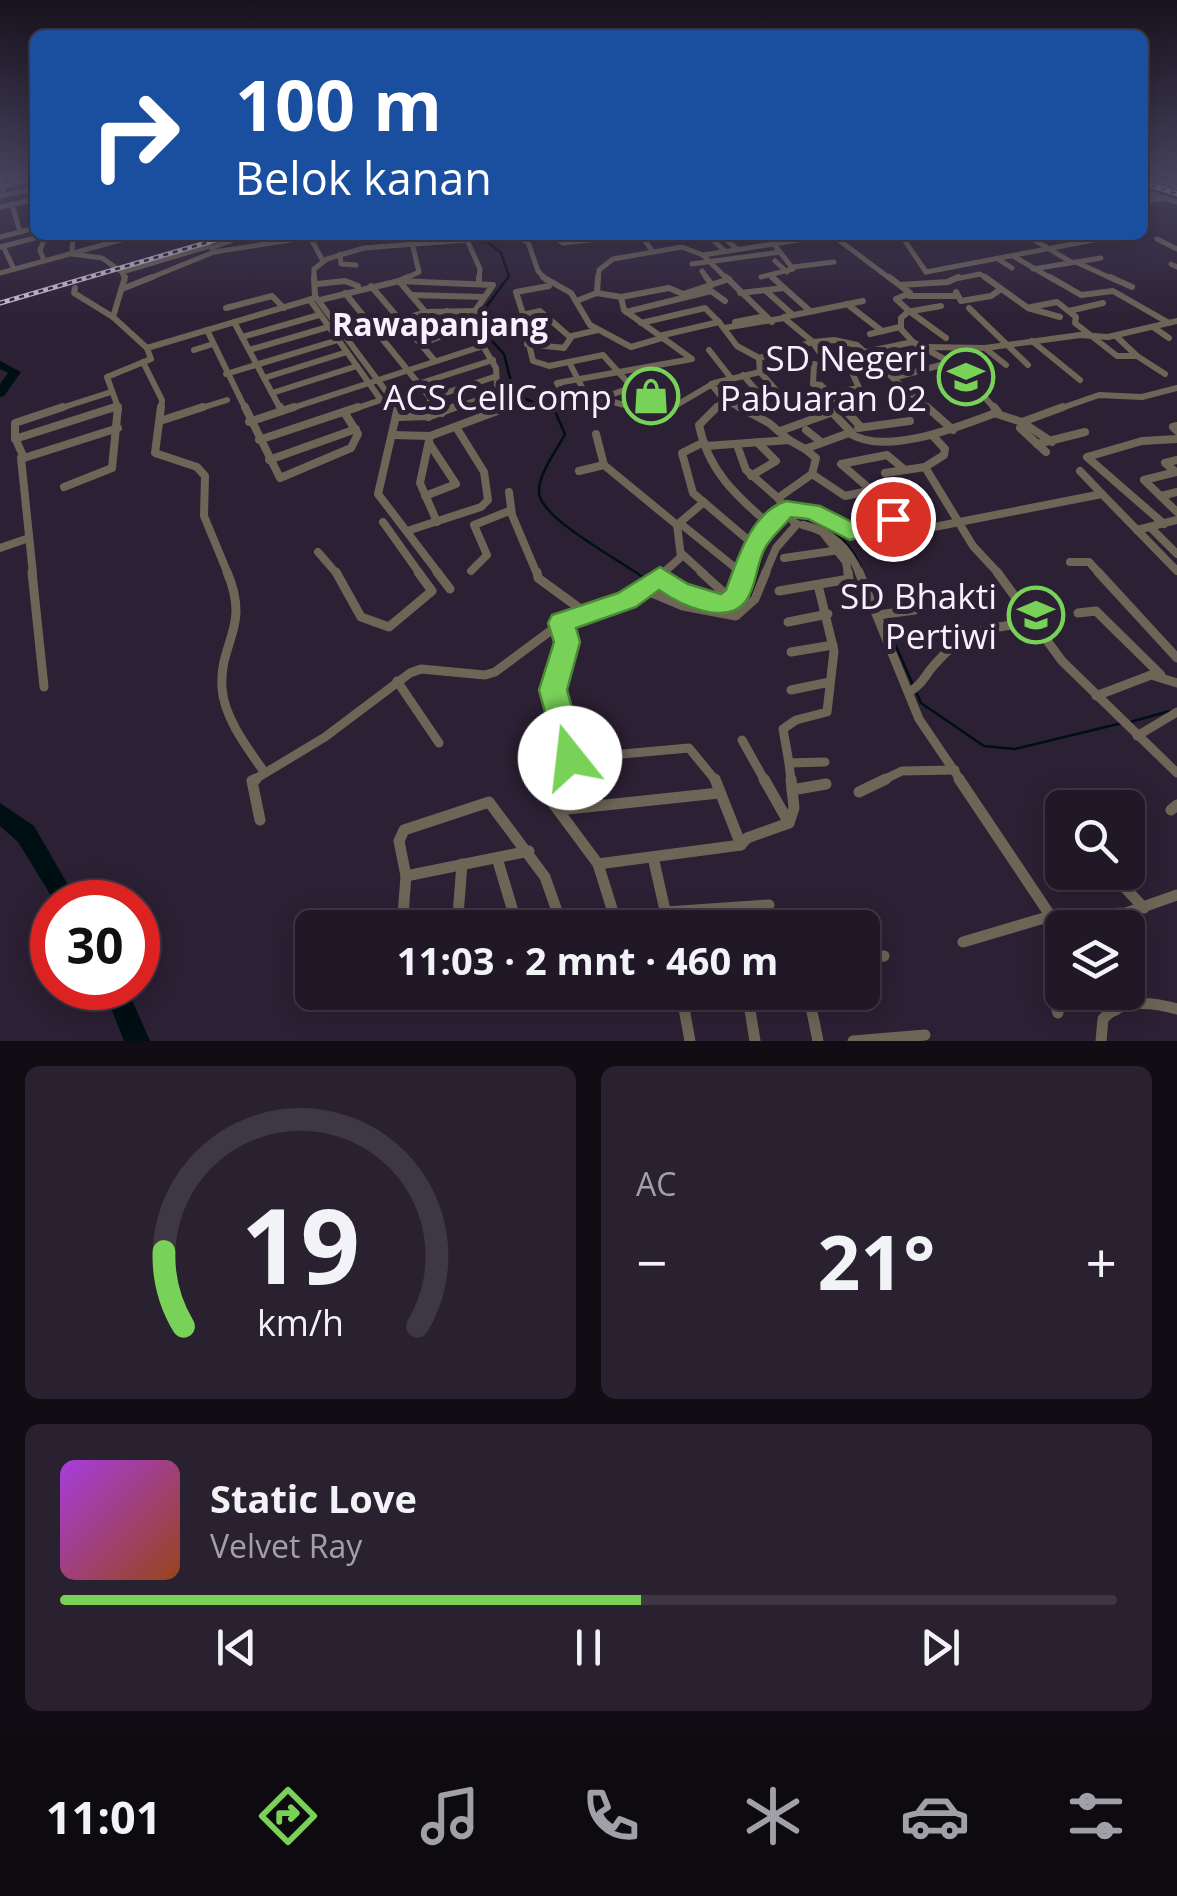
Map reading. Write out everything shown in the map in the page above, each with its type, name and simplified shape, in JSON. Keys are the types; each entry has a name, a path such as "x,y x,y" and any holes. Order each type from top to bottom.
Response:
{"street":[{"path":"18,224 20,232"},
{"path":"0,237 30,229"},
{"path":"1,246 30,239"},
{"path":"44,240 40,250 44,261"},
{"path":"65,270 72,240"},
{"path":"100,240 104,244"},
{"path":"0,273 115,240"},
{"path":"122,272 233,240"},
{"path":"122,289 214,252 286,240"},
{"path":"312,240 322,262"},
{"path":"318,552 328,558 352,606 385,628 432,592 377,490 400,410 319,315 314,300 314,269 340,254 412,243 467,240 480,269 479,282"},
{"path":"523,240 528,242 538,271 549,286"},
{"path":"557,240 564,246 591,240"},
{"path":"644,240 653,252"},
{"path":"713,240 725,251"},
{"path":"726,240 736,249"},
{"path":"771,240 793,267"},
{"path":"703,255 795,240"},
{"path":"840,240 909,296"},
{"path":"905,240 932,281"},
{"path":"1034,240 1132,287"},
{"path":"926,272 966,268 1084,240"},
{"path":"1157,240 1177,250"},
{"path":"10,255 17,242"},
{"path":"399,281 419,272 412,243"},
{"path":"1,246 10,255 14,269"},
{"path":"598,293 598,270 610,260 689,247 714,264 772,322"},
{"path":"692,264 780,252"},
{"path":"340,254 339,262 356,265"},
{"path":"69,255 102,258 122,272"},
{"path":"1012,255 1082,296 1116,292 1170,323 1177,332"},
{"path":"1033,269 1101,258"},
{"path":"998,259 1012,268"},
{"path":"775,261 787,272"},
{"path":"762,277 793,267 834,262"},
{"path":"966,268 975,275"},
{"path":"702,271 725,301"},
{"path":"112,317 122,289 122,272"},
{"path":"900,285 950,282 951,278 975,275 986,277 1031,307 1050,317 1060,317"},
{"path":"770,276 810,312"},
{"path":"317,284 345,281 356,286 382,280"},
{"path":"626,312 729,280"},
{"path":"399,281 444,334"},
{"path":"147,348 371,286 399,281 479,282 494,286 474,311 484,346 493,360 500,392 517,404"},
{"path":"371,286 435,361"},
{"path":"631,386 603,355 549,366 532,362 516,292 549,286 564,290 576,301 590,325 631,347 661,337 722,325 772,322 863,301"},
{"path":"64,487 109,470 120,412 107,377 153,357 112,317 71,291 75,288"},
{"path":"576,301 598,293 621,297 668,288 682,294 713,288"},
{"path":"640,323 742,295 784,288"},
{"path":"946,338 896,300 957,294 961,301 974,300 1001,289"},
{"path":"766,290 793,315"},
{"path":"345,293 442,413"},
{"path":"411,295 484,296"},
{"path":"226,308 272,296 284,308"},
{"path":"568,400 556,384 692,359 626,312 621,297"},
{"path":"234,323 314,300"},
{"path":"314,300 329,324"},
{"path":"1031,307 1054,301 1117,356 1137,356"},
{"path":"1067,311 1104,303"},
{"path":"847,304 882,331"},
{"path":"941,306 909,311 901,318 900,327 913,342 957,366 997,414 1024,423 1052,442"},
{"path":"705,308 737,346 759,358"},
{"path":"969,308 1028,365"},
{"path":"422,344 449,330 447,310"},
{"path":"226,374 426,312 474,311"},
{"path":"523,314 540,311 570,337"},
{"path":"242,337 319,315"},
{"path":"735,322 765,316"},
{"path":"784,318 802,329 827,360"},
{"path":"234,323 282,411"},
{"path":"924,346 986,348 1080,335 1116,336 1170,323"},
{"path":"249,350 329,324"},
{"path":"870,334 900,327"},
{"path":"1153,327 1169,338"},
{"path":"526,344 564,348 570,337 598,330"},
{"path":"207,331 248,422 280,478 344,453 357,440 356,429 344,412"},
{"path":"1116,336 1165,374"},
{"path":"258,440 381,400 374,381 357,366 342,338"},
{"path":"759,358 782,347 850,341 953,430"},
{"path":"865,352 913,342"},
{"path":"1032,342 1080,380"},
{"path":"194,350 213,344"},
{"path":"248,422 484,346"},
{"path":"986,348 1006,365"},
{"path":"709,350 730,378"},
{"path":"264,378 347,352"},
{"path":"759,358 760,372 791,407 813,403 833,412 862,441 933,436 997,414"},
{"path":"418,384 493,360"},
{"path":"393,435 430,439 517,404 549,407 586,395 644,410 664,408 679,405 711,384 730,378 827,360 837,361 850,370 859,388 842,391"},
{"path":"143,362 162,400 155,454 197,467 205,476 204,516 238,597 234,639 224,666 222,691 241,740 265,773"},
{"path":"568,362 586,395"},
{"path":"894,378 948,363"},
{"path":"814,364 813,384 821,385 861,427"},
{"path":"850,370 878,364"},
{"path":"272,392 357,366"},
{"path":"743,375 763,398"},
{"path":"430,398 494,377"},
{"path":"711,384 724,400 806,448 816,458 812,474 845,496 870,490"},
{"path":"604,398 631,386 645,388 664,408"},
{"path":"1046,452 1020,428 1024,423 1100,395 1142,397 1177,388"},
{"path":"44,687 15,423 111,392"},
{"path":"399,416 442,413 500,392"},
{"path":"428,416 430,398"},
{"path":"160,421 227,400"},
{"path":"724,400 700,422 705,444 719,481 769,524"},
{"path":"19,440 117,407"},
{"path":"780,431 833,412"},
{"path":"806,448 861,427 910,421"},
{"path":"400,533 481,507 488,500 484,472 456,426"},
{"path":"21,458 118,428"},
{"path":"269,460 356,429"},
{"path":"806,430 822,442"},
{"path":"1036,444 1085,432"},
{"path":"1164,524 1087,456 1177,432"},
{"path":"596,434 604,466 743,574"},
{"path":"885,474 925,467 946,452 933,436"},
{"path":"426,496 456,486 430,439"},
{"path":"430,439 421,473 437,522"},
{"path":"754,544 693,493 682,453 705,444 789,440"},
{"path":"751,476 776,460 758,443"},
{"path":"737,444 751,476 778,498 792,518 825,535 851,574 846,581 778,591"},
{"path":"733,601 754,544 769,524 812,511 850,532 895,517 841,464 887,456 905,470"},
{"path":"1177,460 1164,462 1176,472 1144,480 1177,512"},
{"path":"421,473 445,465"},
{"path":"579,471 604,466"},
{"path":"925,467 959,523 1062,660 1177,773"},
{"path":"1080,470 1176,570"},
{"path":"778,498 812,474"},
{"path":"509,492 509,511 534,556 542,584 586,613"},
{"path":"1160,496 1177,492"},
{"path":"929,528 1102,494"},
{"path":"704,502 679,524 682,554 733,601"},
{"path":"471,570 487,555 474,525 509,511"},
{"path":"652,584 684,606 736,616 754,603 772,550 792,518"},
{"path":"792,518 825,530 845,545 881,615 928,736 1046,910"},
{"path":"1137,530 1177,520"},
{"path":"383,522 400,533 450,589"},
{"path":"1150,527 1177,554"},
{"path":"0,548 29,538"},
{"path":"784,558 838,550"},
{"path":"260,820 251,783 325,738 397,681 422,668 486,675 495,672 561,623 652,584 682,554"},
{"path":"1070,562 1088,562 1177,658"},
{"path":"652,584 717,605 733,601"},
{"path":"598,864 741,845 748,838 794,818 782,729 796,720 827,712 824,696 830,682 833,645 818,585"},
{"path":"881,615 915,610"},
{"path":"1078,613 1096,610 1161,676"},
{"path":"788,622 828,614"},
{"path":"913,691 930,666 968,632 1034,622"},
{"path":"561,623 567,642 553,690 570,758"},
{"path":"791,652 833,645"},
{"path":"1098,697 1151,674 1177,682"},
{"path":"397,681 439,742"},
{"path":"791,690 830,682"},
{"path":"1136,735 1177,712"},
{"path":"742,740 789,822"},
{"path":"614,910 598,864 538,786 530,766 536,761 688,748 699,756 719,792 741,845"},
{"path":"789,763 826,762"},
{"path":"859,792 902,771 954,770"},
{"path":"792,790 826,784"},
{"path":"558,810 719,792"},
{"path":"403,910 406,876 399,841 404,830 485,802 492,804 529,851 558,910"},
{"path":"406,876 529,851"},
{"path":"653,857 666,910"},
{"path":"498,858 513,910"},
{"path":"458,910 462,864"},
{"path":"1127,890 1144,908"},
{"path":"1138,910 1177,895"},
{"path":"695,910 769,905"},
{"path":"962,942 1045,917"},
{"path":"1145,1001 1177,1009"},
{"path":"685,1010 690,1041"},
{"path":"750,1010 754,1041"},
{"path":"812,1010 818,1041"},
{"path":"1057,1010 1058,1014"},
{"path":"1102,1041 1105,1016 1116,1010"},
{"path":"852,1041 925,1036"}],"waterway":[{"path":"485,240 501,253 509,276 483,311 490,339 504,354 514,394 537,404"},
{"path":"0,365 15,372 0,393"},
{"path":"554,409 565,434 542,478 539,492 543,503 568,527 648,581"},
{"path":"734,610 747,602 766,544 783,521 797,518 824,527 848,546 860,566"},
{"path":"654,585 697,604"},
{"path":"888,616 895,644 921,703 984,746 1015,749 1122,723"},
{"path":"1130,722 1170,711"},
{"path":"0,813 26,834 54,880"},
{"path":"124,1010 137,1041"}],"railway":[{"path":"0,303 216,240"}],"place":[{"name":"SD Negeri Pabuaran 02","path":"966,377"},
{"name":"ACS CellComp","path":"651,396"},
{"name":"SD Bhakti Pertiwi","path":"1036,615"}],"district":[{"name":"Rawapanjang","path":"440,323"}],"route":[{"path":"570,758 553,690 568,636 561,623 627,600 660,577 680,592 717,605 733,601 754,544 786,509 812,511 850,532 893,519"}]}
